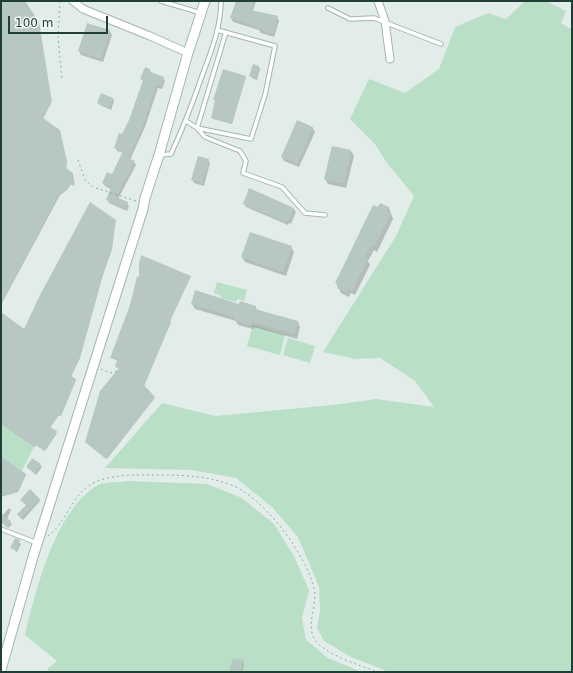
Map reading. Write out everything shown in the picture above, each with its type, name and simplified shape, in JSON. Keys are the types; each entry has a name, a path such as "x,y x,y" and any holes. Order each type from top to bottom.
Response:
{"main road":[{"path":"1,670 38,543 144,204 188,54 206,1"}],"street":[{"path":"73,1 83,9 150,36 188,54"},
{"path":"378,1 385,21 390,59"}],"lane":[{"path":"161,1 202,14"},
{"path":"159,155 171,154 186,121 211,52 217,30 221,1"},
{"path":"328,8 350,19 374,18 385,21 441,44"},
{"path":"197,128 251,139 265,96 275,46 217,30"},
{"path":"197,128 226,32"},
{"path":"186,121 197,128 205,137 240,151 246,161 243,173 282,186 305,213 325,215"},
{"path":"1,528 38,543"}],"path":[{"path":"60,1 58,36 62,80"},
{"path":"78,160 85,180 93,187 144,204"},
{"path":"94,366 110,373 117,371"},
{"path":"38,543 55,531 80,492 98,481 126,475 188,476 216,480 243,490 263,508 290,539 305,564 314,588 314,610 311,624 314,638 322,646 347,661 377,672"}],"green space":[{"path":"525,1 546,1 566,11 561,23 572,30 572,671 389,672 351,657 324,641 317,628 320,611 319,587 298,537 272,507 236,478 191,470 105,468 162,403 215,416 333,405 376,399 434,407 415,381 380,358 356,359 323,352 396,236 414,196 387,163 375,144 350,119 369,79 405,93 439,69 455,27 488,13 506,19"},
{"path":"217,282 247,290 244,301 237,299 236,302 221,298 221,296 214,293"},
{"path":"253,325 285,335 280,355 247,346"},
{"path":"288,338 315,346 310,363 283,355"},
{"path":"1,424 34,447 22,471 1,456"},
{"path":"128,481 207,484 242,498 274,524 294,556 309,590 302,618 306,640 328,658 362,672 48,672 48,668 57,661 25,635 35,596 50,552 70,513 83,497 98,485"}],"building":[{"path":"1,1 25,1 39,22 52,102 43,118 60,130 67,161 66,168 73,173 75,186 70,184 67,189 59,194 1,304"},
{"path":"236,1 253,1 251,10 278,16 273,34 258,29 258,27 230,18"},
{"path":"87,23 110,30 101,59 78,51"},
{"path":"253,64 259,66 256,78 249,76"},
{"path":"145,67 150,69 151,72 164,77 160,87 156,85 144,123 128,158 135,161 116,197 128,202 125,208 106,200 111,187 102,183 107,172 112,174 123,151 114,148 119,133 122,134 129,120 143,80 140,79"},
{"path":"223,69 246,76 232,123 211,118 215,100 213,100"},
{"path":"101,93 113,98 109,108 97,103"},
{"path":"297,120 313,127 297,164 281,157"},
{"path":"332,146 351,150 344,183 324,179"},
{"path":"198,156 209,159 202,183 191,180"},
{"path":"249,188 294,208 289,221 287,220 286,222 243,204"},
{"path":"90,202 116,220 112,248 102,277 80,357 71,376 76,379 60,416 58,415 50,427 57,431 44,451 36,445 34,447 1,424 1,312 24,329 40,295"},
{"path":"380,203 389,207 387,212 391,213 374,247 371,245 365,257 368,259 352,291 348,289 346,292 337,288 338,285 335,283 373,205 378,207"},
{"path":"250,232 292,246 283,272 241,257"},
{"path":"141,255 191,276 170,320 171,321 144,385 155,397 106,459 85,442 100,391 119,368 115,367 117,360 110,358 130,305 137,276 139,277"},
{"path":"195,290 239,304 240,301 256,306 255,309 298,321 294,334 252,322 251,325 234,320 235,317 191,304"},
{"path":"1,456 26,474 18,491 1,496"},
{"path":"32,458 41,464 35,473 26,467"},
{"path":"30,489 40,499 21,518 17,514 26,505 20,500"},
{"path":"1,514 11,521 7,527 1,522"},
{"path":"15,538 20,540 16,551 10,548"},
{"path":"233,658 244,660 241,672 229,671"}]}
